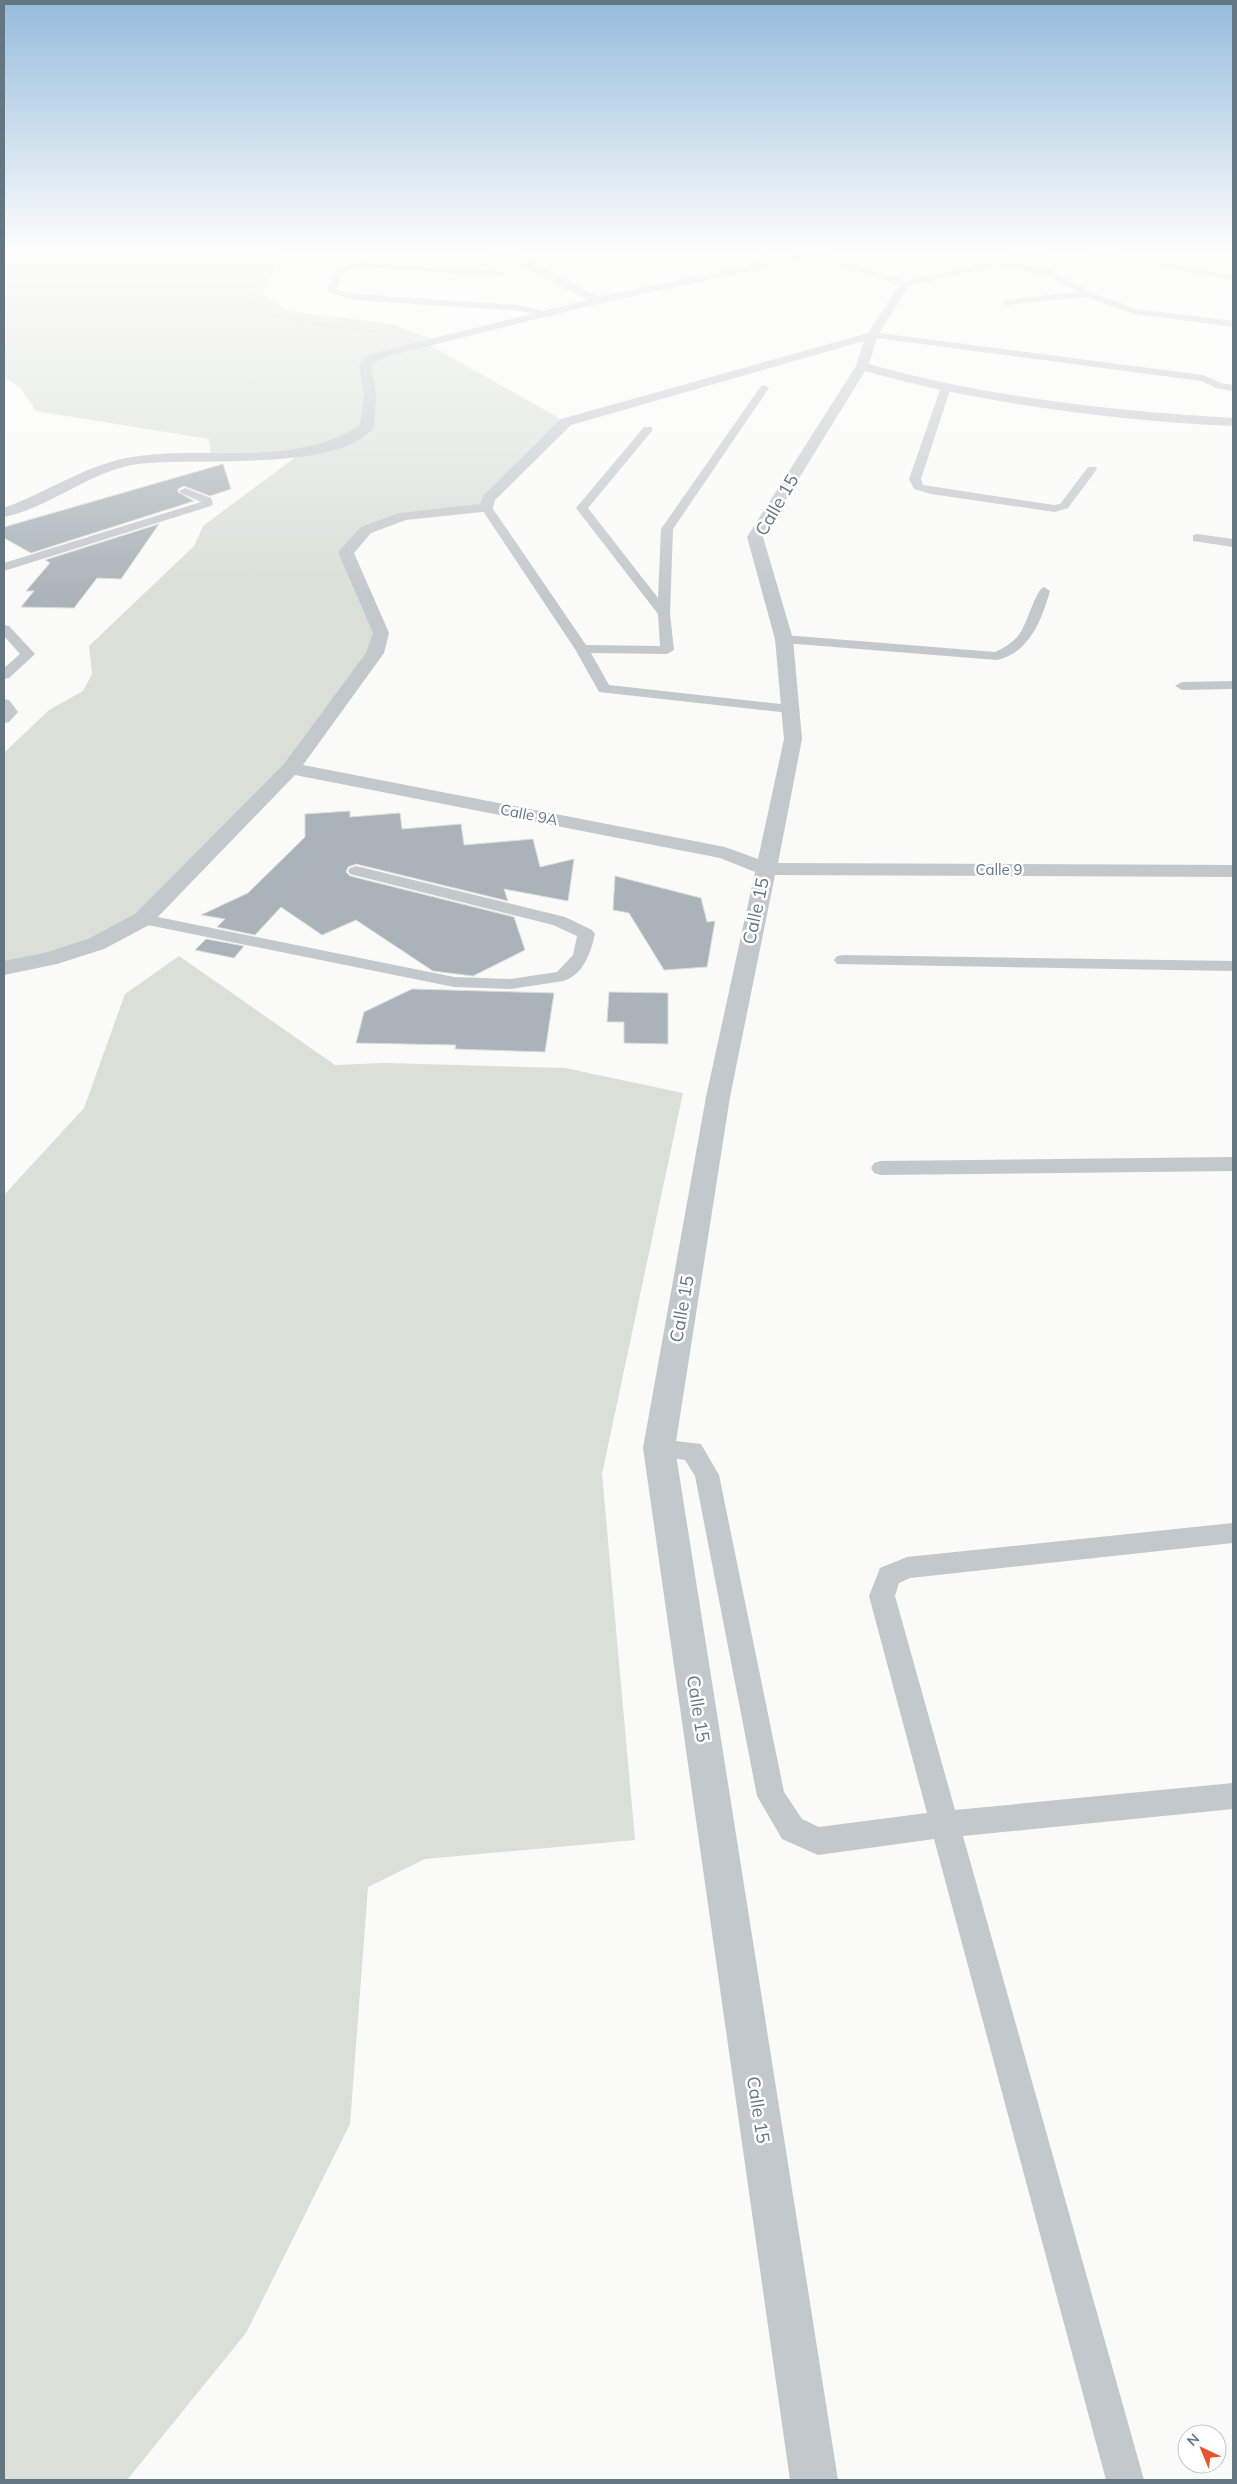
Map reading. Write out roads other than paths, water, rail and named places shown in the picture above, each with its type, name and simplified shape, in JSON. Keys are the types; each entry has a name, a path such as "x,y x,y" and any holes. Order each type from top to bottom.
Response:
{"street":[{"path":"4,513 86,476 123,463 138,460 302,453 343,442 367,427 370,394 365,367"},
{"path":"4,968 49,959 96,944 143,919 291,768 374,652 381,633 346,552 366,530 404,516 486,508 488,499 566,422 760,367"},
{"name":"Calle 15","path":"814,2480 659,1448 718,1097 793,739 784,639 755,537 861,367"},
{"path":"865,367 946,387 1084,410 1233,422"},
{"path":"848,387 900,377"},
{"name":"Calle 9A","path":"291,768 725,853 765,869"},
{"name":"Calle 9","path":"765,869 1233,871"}],"lane":[{"path":"1118,367 1203,378 1220,386 1233,388"},
{"path":"946,387 916,479 918,487 941,493 1055,508 1064,506 1092,469"},
{"path":"582,649 667,650 664,614 667,529 764,388"},
{"path":"648,429 582,508 664,614"},
{"path":"4,568 208,504 207,500 185,491"},
{"path":"486,508 582,649 604,689 790,709"},
{"path":"1197,538 1233,543"},
{"path":"784,639 997,656 1010,652 1023,640 1033,626 1044,591"},
{"path":"4,629 28,654 4,676"},
{"path":"1182,686 1233,685"},
{"path":"4,702 11,712 4,719"},
{"path":"143,919 454,982 512,984 563,976 580,956 586,934 560,921 356,871"},
{"path":"843,960 1233,966"},
{"path":"881,1168 1233,1164"},
{"path":"659,1448 692,1451 706,1475 771,1796 792,1829 818,1841 944,1824 1233,1796"},
{"path":"1125,2480 882,1596 889,1576 907,1568 1233,1534"}]}
